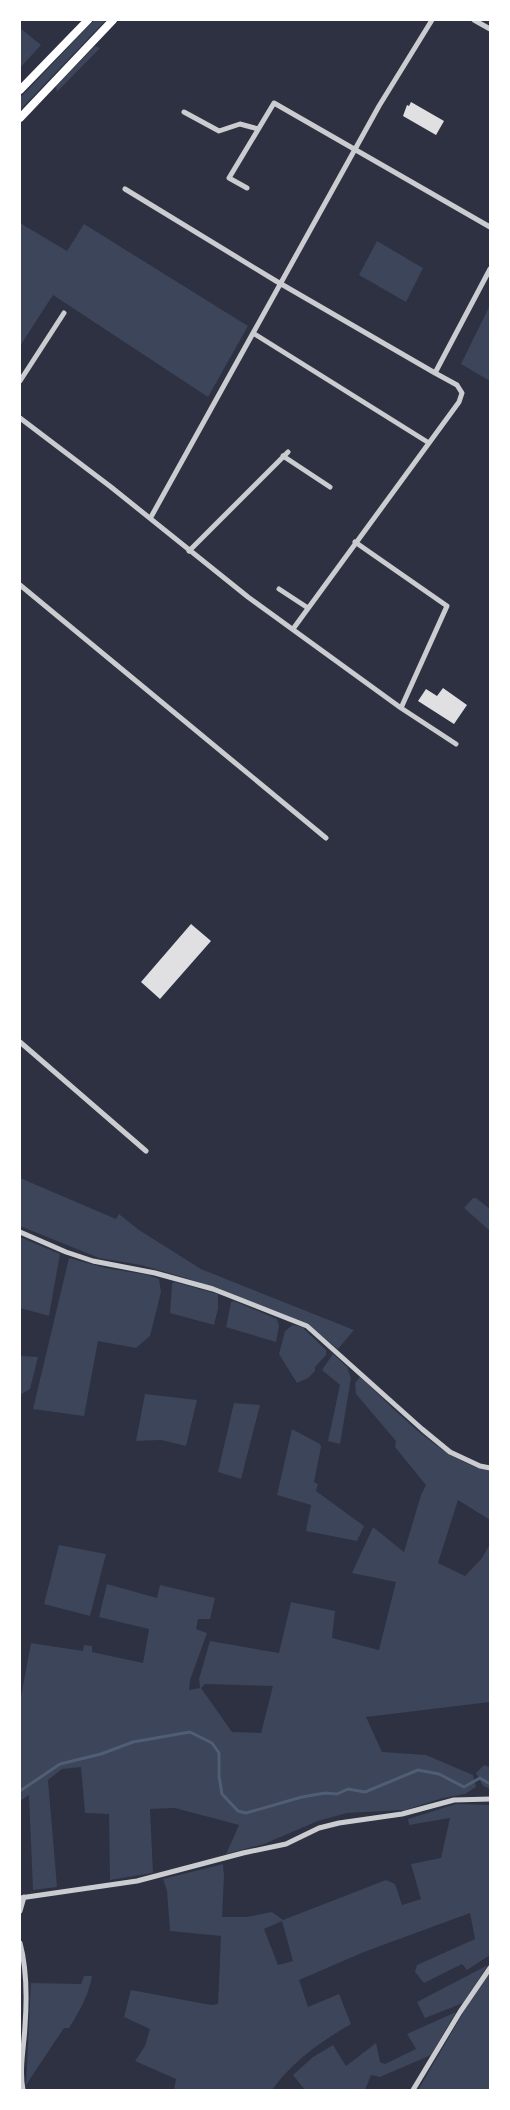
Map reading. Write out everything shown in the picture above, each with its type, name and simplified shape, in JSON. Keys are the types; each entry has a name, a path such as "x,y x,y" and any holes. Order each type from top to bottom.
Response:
{"main road":[{"path":"20,90 88,20"},
{"path":"20,117 113,20"}],"street":[{"path":"151,517 355,149 432,20"},
{"path":"474,20 490,29"},
{"path":"247,188 229,178 274,103 490,227"},
{"path":"184,112 219,131 240,124 258,129"},
{"path":"124,189 457,386 462,393 459,402 293,629"},
{"path":"435,373 490,269"},
{"path":"20,381 64,313"},
{"path":"253,333 429,443"},
{"path":"20,418 151,517 189,551 248,597 401,708 456,744"},
{"path":"189,551 286,454 330,487"},
{"path":"355,542 447,606 401,708"},
{"path":"20,585 326,838"},
{"path":"279,589 308,608"},
{"path":"20,1042 146,1151"},
{"path":"20,1232 93,1261 155,1273 213,1290 307,1326 450,1452 480,1466 490,1468"},
{"path":"20,1911 22,1898 137,1881 286,1844 319,1828 339,1823 402,1814 454,1800 490,1798"},
{"path":"20,1942 26,1989 21,2072 23,2091"},
{"path":"413,2091 460,2012 490,1968"}],"shaded area":[{"path":"94,20 106,20 20,110 20,98"},
{"path":"20,28 41,45 20,68"},
{"path":"95,46 100,48 57,92 56,86"},
{"path":"20,223 67,251 84,224 248,326 208,397 53,295 20,346"},
{"path":"377,241 423,268 406,302 359,275"},
{"path":"490,305 490,381 461,364"},
{"path":"20,1178 116,1219 119,1214 139,1230 201,1269 354,1330 338,1349 315,1331 235,1296 141,1265 99,1258 20,1226"},
{"path":"473,1198 490,1209 490,1231 464,1208"},
{"path":"20,1237 60,1254 49,1316 20,1308"},
{"path":"69,1258 159,1279 161,1292 150,1336 136,1348 98,1341 84,1416 33,1409"},
{"path":"174,1282 218,1294 218,1309 214,1325 170,1313"},
{"path":"234,1301 277,1319 279,1326 276,1342 226,1327 231,1302"},
{"path":"293,1325 302,1327 326,1350 326,1355 315,1367 315,1371 308,1378 297,1383 279,1354 285,1331"},
{"path":"333,1354 347,1367 351,1378 340,1444 328,1441 340,1385 322,1370"},
{"path":"20,1356 38,1357 30,1389 20,1395"},
{"path":"360,1377 404,1419 437,1446 454,1457 490,1471 490,1520 458,1500 438,1563 465,1576 482,1558 490,1544 490,1702 366,1717 382,1752 426,1755 473,1775 476,1787 465,1794 443,1798 405,1810 347,1813 318,1821 264,1844 226,1854 239,1825 175,1808 150,1809 153,1873 110,1880 109,1814 85,1813 81,1767 62,1769 48,1780 57,1887 33,1890 29,1795 20,1801 20,1702 31,1643 83,1651 84,1645 92,1646 92,1652 143,1663 149,1629 99,1617 107,1584 157,1598 160,1585 215,1598 210,1619 198,1619 196,1629 207,1633 190,1680 189,1690 200,1688 199,1679 210,1641 279,1653 291,1602 335,1611 332,1638 379,1650 396,1582 352,1573 373,1527 404,1552 426,1485 395,1447 396,1441 356,1394 355,1383","holes":["205,1684 273,1686 261,1733 232,1732 201,1688"]},
{"path":"145,1394 197,1400 186,1446 161,1440 136,1441"},
{"path":"234,1403 260,1405 241,1479 218,1472"},
{"path":"292,1429 320,1444 314,1482 318,1484 316,1491 364,1526 357,1541 306,1531 311,1505 277,1495"},
{"path":"59,1545 106,1554 90,1616 44,1604"},
{"path":"484,1765 490,1767 490,1789 483,1786 476,1773"},
{"path":"456,1804 490,1805 490,1955 467,1970 462,1964 424,1983 415,1972 417,1965 475,1939 470,1913 364,1952 299,1980 308,2007 339,1994 351,2024 308,2053 272,2090 174,2090 176,2079 135,2061 145,2046 150,2029 124,2017 131,1990 211,2005 218,2004 221,1936 170,1931 167,1891 163,1879 223,1864 222,1917 247,1917 272,1912 283,1920 386,1880 395,1884 402,1905 421,1899 411,1864 441,1858 450,1818 409,1825 408,1819","holes":["282,1921 293,1961 278,1965 264,1929"]},
{"path":"488,1965 463,2003 425,2018 417,2002"},
{"path":"490,1971 490,2090 418,2090 470,2001"},
{"path":"84,1976 92,1976 89,1990 80,2010 69,2028 64,2028 26,2085 31,1983 81,1984"},
{"path":"456,2012 431,2055 380,2077 371,2075 365,2090 305,2090 293,2075 313,2057 333,2045 346,2066 376,2043 380,2062 385,2064 416,2049 407,2034"}],"building":[{"path":"411,102 444,121 436,135 403,116 407,105 409,106"},
{"path":"443,688 467,705 454,724 418,701 426,689 437,696"},
{"path":"191,924 211,941 160,999 141,982"}],"waterway":[{"path":"20,1791 60,1764 101,1754 133,1742 190,1732 212,1743 219,1753 222,1794 238,1811 246,1813 302,1797 325,1793 337,1794 348,1789 365,1792 418,1770 439,1774 464,1787 480,1778 490,1784"}]}
